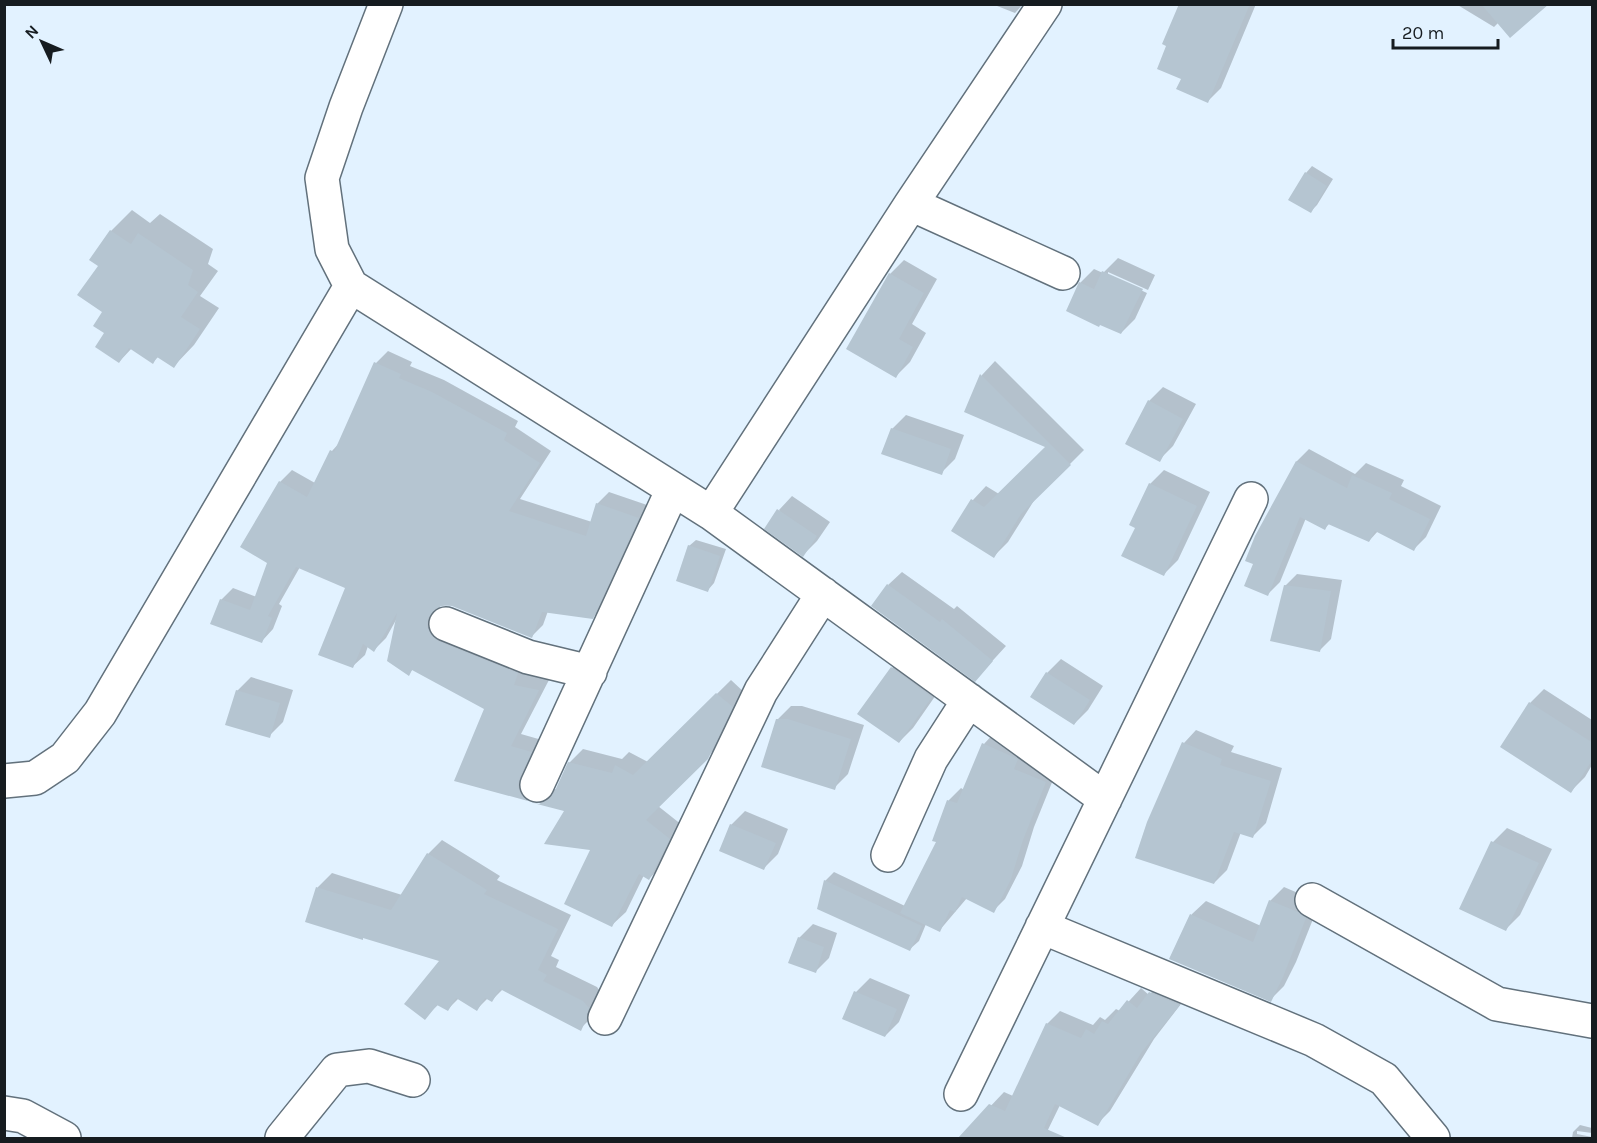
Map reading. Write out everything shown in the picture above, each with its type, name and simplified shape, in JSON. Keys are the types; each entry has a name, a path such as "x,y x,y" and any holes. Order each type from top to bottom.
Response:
{"street":[{"path":"386,4 346,107 322,178 332,249 351,286 711,513 1105,799"},
{"path":"711,513 911,204 1045,4"},
{"path":"911,204 1064,273"},
{"path":"4,781 35,778 65,758 100,713 351,286"},
{"path":"537,785 673,489"},
{"path":"961,1095 1251,499"},
{"path":"605,1018 761,691 823,594"},
{"path":"446,624 528,657 590,672"},
{"path":"888,855 931,759 969,700"},
{"path":"1312,900 1497,1004 1593,1021"},
{"path":"1042,927 1314,1040 1384,1079 1433,1138"},
{"path":"282,1138 337,1070 369,1066 413,1080"},
{"path":"4,1113 23,1116 64,1138"}],"building":[{"path":"1179,4 1250,4 1208,103 1176,89 1181,79 1157,69 1166,46 1162,44"},
{"path":"1481,4 1549,4 1510,38"},
{"path":"1305,172 1327,186 1311,213 1288,200"},
{"path":"110,230 131,244 138,233 193,270 188,285 198,292 181,317 200,329 174,368 157,357 153,364 129,348 119,363 95,347 104,333 93,326 102,312 77,295 98,266 89,260"},
{"path":"1102,271 1143,289 1121,334 1100,325 1099,327 1066,311 1079,282 1094,289"},
{"path":"889,273 924,293 899,339 913,347 896,378 846,349"},
{"path":"374,362 401,374 399,378 432,392 507,433 504,440 540,463 509,511 586,536 596,503 639,518 593,619 542,612 532,638 452,606 444,605 435,609 428,618 427,626 431,635 438,641 518,673 514,685 539,690 511,746 532,752 518,786 521,795 528,801 454,781 484,709 412,670 409,676 387,661 397,613 374,652 363,644 353,668 318,655 345,588 296,567 268,616 272,618 262,643 210,624 220,599 250,610 267,563 240,547 279,481 307,497 330,450 334,452"},
{"path":"980,374 1071,465 1021,514 994,558 951,531 971,499 984,507 1045,447 964,412"},
{"path":"1148,400 1183,419 1160,462 1125,444"},
{"path":"891,428 951,449 942,475 881,454"},
{"path":"1296,461 1347,488 1352,475 1392,493 1389,499 1430,519 1414,551 1375,531 1369,542 1328,524 1325,530 1300,517 1268,596 1244,586 1253,564 1245,561 1255,536"},
{"path":"1149,483 1197,506 1164,576 1121,556 1135,528 1129,525"},
{"path":"777,509 817,536 803,557 764,529"},
{"path":"688,545 720,556 708,592 676,581"},
{"path":"887,584 940,622 942,619 993,661 975,682 871,606"},
{"path":"1284,585 1331,591 1320,652 1270,641"},
{"path":"891,667 932,697 899,743 857,714"},
{"path":"1046,672 1090,700 1074,725 1030,697"},
{"path":"236,690 280,703 270,738 225,725"},
{"path":"716,693 733,707 708,759 646,820 670,839 649,880 639,874 612,927 564,904 590,850 544,844 564,811 533,803 539,804 548,800 554,793 568,762 612,773 615,765 633,775"},
{"path":"1529,702 1593,743 1593,759 1571,793 1500,747"},
{"path":"776,719 788,719 851,739 835,790 761,767"},
{"path":"1182,742 1222,759 1220,765 1271,781 1253,838 1234,832 1214,884 1135,858 1147,822"},
{"path":"982,743 1018,759 1014,769 1046,782 1023,840 1011,879 994,913 962,897 955,912 950,910 940,932 900,913 936,842 932,841 947,800 957,803"},
{"path":"730,824 776,843 764,870 719,851"},
{"path":"1491,841 1539,863 1506,931 1459,909"},
{"path":"427,853 487,890 484,894 558,929 538,970 547,975 543,981 583,1001 589,1008 581,1031 500,989 492,1002 485,998 477,1011 456,998 448,1011 437,1005 425,1020 404,1004 439,961 305,922 316,887 391,910"},
{"path":"824,880 922,926 910,951 817,909"},
{"path":"1269,900 1298,912 1306,918 1271,1002 1169,959 1190,914 1253,942"},
{"path":"798,937 824,947 816,973 788,963"},
{"path":"854,991 897,1009 885,1037 842,1019"},
{"path":"1149,992 1180,1005 1141,1053 1098,1126 1055,1104 1044,1128 1067,1138 958,1138 989,1104 1005,1111 1046,1023 1081,1038 1086,1029 1094,1034 1102,1021 1108,1024 1127,1000 1137,1008"}]}
